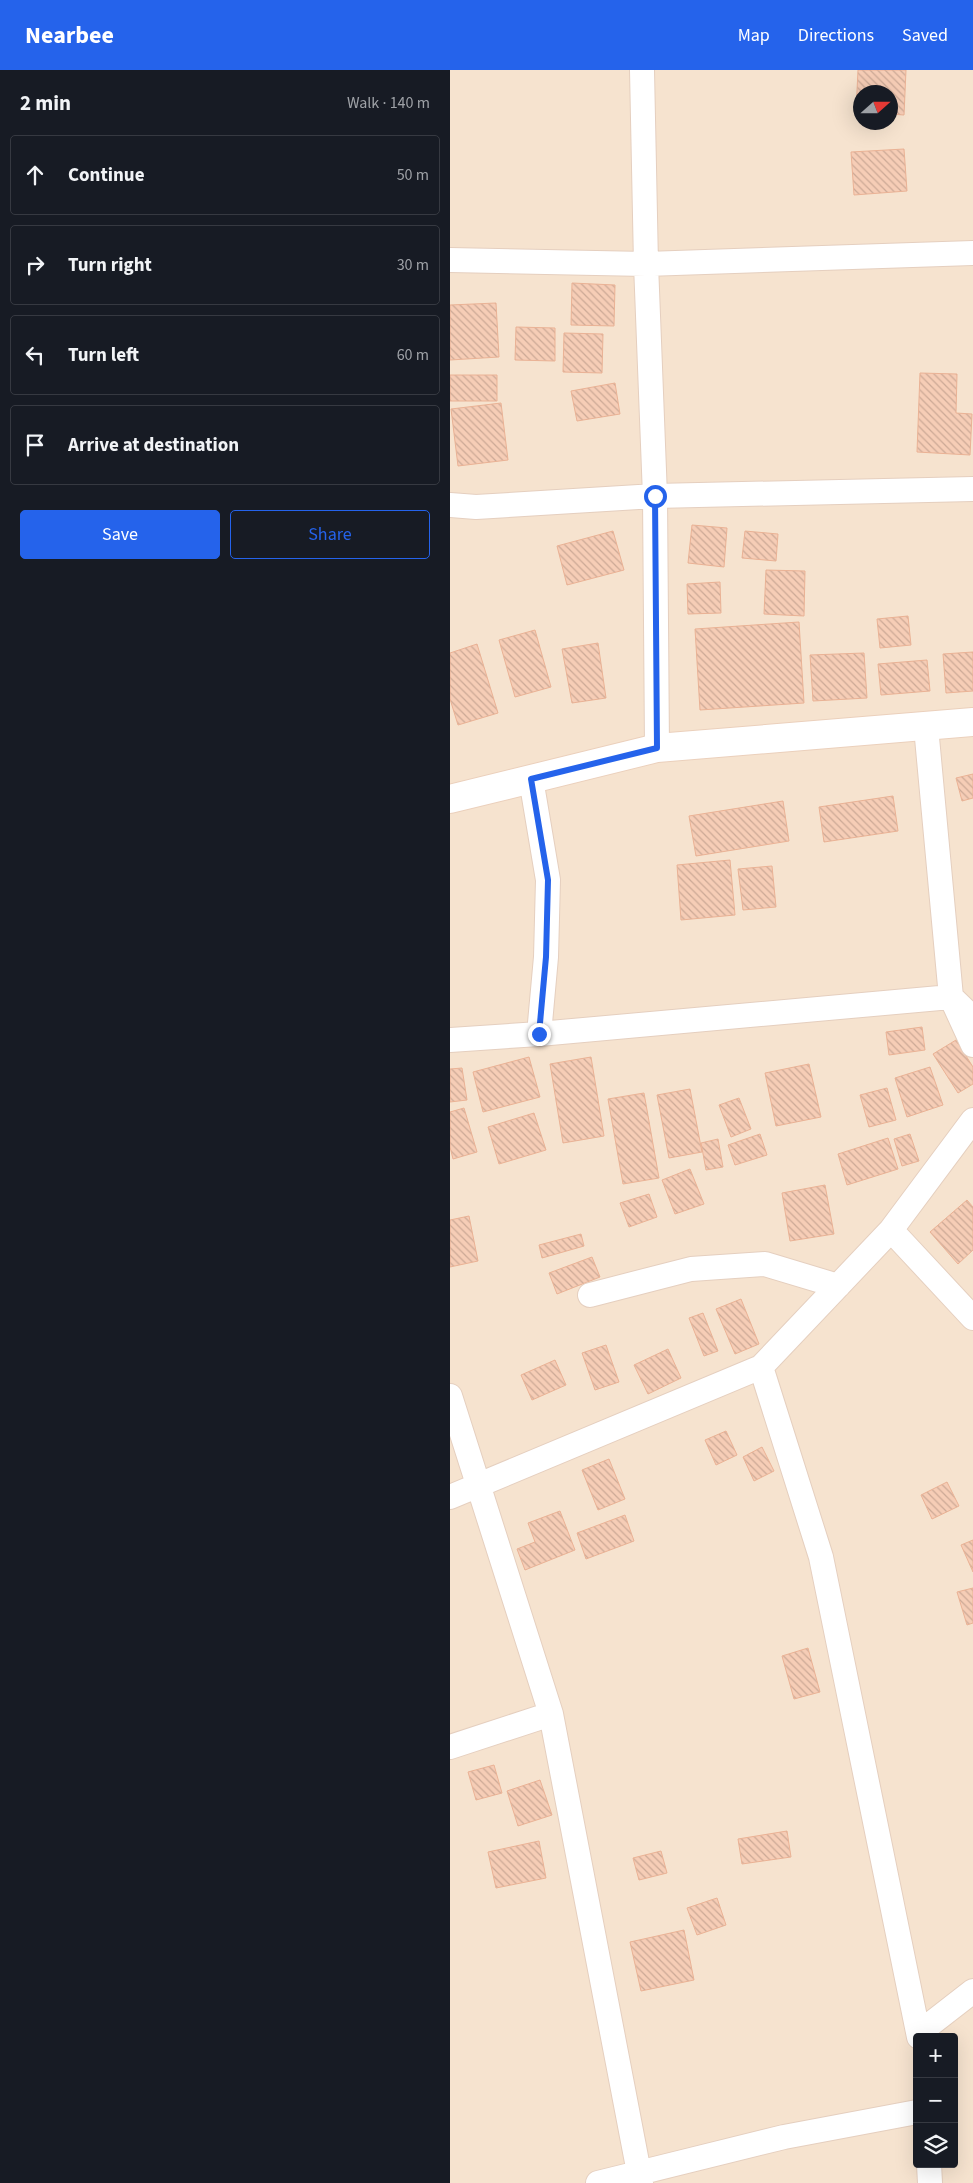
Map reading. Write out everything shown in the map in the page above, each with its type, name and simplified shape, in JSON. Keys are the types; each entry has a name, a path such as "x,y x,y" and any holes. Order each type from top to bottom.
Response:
{"main road":[{"path":"450,799 657,748 973,722"}],"street":[{"path":"642,70 646,264 655,496 657,748"},
{"path":"450,260 646,264 973,253"},
{"path":"450,505 476,507 655,496 973,488"},
{"path":"926,727 951,997 973,1045"},
{"path":"531,779 548,880 546,957 539,1034"},
{"path":"450,1040 539,1034 951,997 973,1018"},
{"path":"450,1497 761,1367 891,1230 973,1120"},
{"path":"891,1230 973,1318"},
{"path":"590,1295 691,1269 766,1264 838,1286"},
{"path":"761,1367 821,1557 919,2033"},
{"path":"450,1396 552,1714 640,2178"},
{"path":"450,1747 552,1714"},
{"path":"921,2033 973,1991"},
{"path":"598,2183 640,2178 784,2137 913,2113"},
{"path":"929,2168 930,2183"}],"shaded area":[{"path":"450,70 973,70 973,2183 450,2183"}],"building":[{"path":"858,70 906,70 904,115 898,115 898,85 857,85"},
{"path":"904,149 907,191 854,195 851,152"},
{"path":"572,283 615,285 614,326 571,325"},
{"path":"496,303 499,357 450,360 450,305"},
{"path":"516,327 555,328 555,361 515,360"},
{"path":"564,333 603,334 602,373 563,372"},
{"path":"920,373 957,374 956,413 972,414 970,455 917,452"},
{"path":"450,375 497,375 497,401 450,401"},
{"path":"615,383 620,414 577,421 571,391"},
{"path":"501,403 508,460 458,466 451,409"},
{"path":"692,525 727,528 724,567 688,563"},
{"path":"613,531 624,570 567,585 557,546"},
{"path":"745,531 778,534 776,561 742,558"},
{"path":"766,570 805,571 804,616 764,614"},
{"path":"720,582 721,613 688,614 687,584"},
{"path":"908,616 911,645 880,648 877,619"},
{"path":"799,622 804,703 700,710 695,629"},
{"path":"535,630 551,687 515,697 499,640"},
{"path":"598,643 606,698 572,703 562,649"},
{"path":"477,644 498,713 458,725 450,699 450,653"},
{"path":"973,652 973,691 946,693 943,654"},
{"path":"864,653 867,698 813,701 810,655"},
{"path":"927,660 930,691 881,695 878,664"},
{"path":"973,774 973,798 962,801 956,778"},
{"path":"893,796 898,831 824,842 819,807"},
{"path":"783,801 789,841 696,856 689,816"},
{"path":"730,860 735,915 681,920 677,865"},
{"path":"772,866 776,907 743,910 738,869"},
{"path":"922,1027 925,1050 889,1055 886,1032"},
{"path":"956,1040 973,1067 973,1084 958,1093 933,1054"},
{"path":"529,1057 540,1097 483,1112 473,1072"},
{"path":"591,1057 604,1136 563,1143 550,1064"},
{"path":"809,1064 821,1117 776,1126 765,1073"},
{"path":"930,1067 943,1105 907,1117 895,1078"},
{"path":"462,1068 467,1100 450,1102 450,1069"},
{"path":"887,1088 896,1120 869,1127 860,1095"},
{"path":"690,1089 702,1152 669,1158 657,1095"},
{"path":"644,1093 659,1178 623,1184 608,1099"},
{"path":"739,1098 751,1129 731,1137 719,1105"},
{"path":"464,1108 477,1152 453,1159 450,1147 450,1112"},
{"path":"534,1113 546,1150 499,1164 488,1127"},
{"path":"760,1134 767,1155 735,1165 728,1145"},
{"path":"910,1134 919,1161 902,1166 894,1139"},
{"path":"888,1138 898,1169 847,1185 838,1154"},
{"path":"718,1139 723,1167 706,1170 701,1143"},
{"path":"690,1169 704,1204 675,1214 662,1180"},
{"path":"825,1185 834,1234 790,1241 782,1193"},
{"path":"649,1194 657,1217 629,1227 620,1203"},
{"path":"967,1200 973,1207 973,1250 958,1264 930,1232"},
{"path":"469,1216 478,1261 450,1267 450,1220"},
{"path":"581,1234 584,1246 542,1258 539,1245"},
{"path":"592,1257 600,1277 557,1294 549,1273"},
{"path":"741,1299 759,1344 735,1354 716,1309"},
{"path":"703,1313 718,1351 704,1356 689,1318"},
{"path":"606,1345 619,1382 595,1390 582,1353"},
{"path":"668,1349 681,1378 648,1394 634,1365"},
{"path":"555,1360 566,1385 532,1400 521,1375"},
{"path":"726,1431 737,1455 716,1465 705,1440"},
{"path":"762,1447 774,1471 754,1481 743,1457"},
{"path":"609,1459 625,1499 598,1510 582,1470"},
{"path":"947,1482 959,1506 932,1519 921,1495"},
{"path":"560,1511 575,1550 525,1570 517,1549 535,1542 528,1523"},
{"path":"625,1515 634,1541 586,1559 577,1533"},
{"path":"973,1540 973,1572 961,1545"},
{"path":"973,1588 973,1623 967,1625 957,1592"},
{"path":"808,1648 820,1692 794,1699 782,1656"},
{"path":"494,1765 502,1793 476,1800 468,1772"},
{"path":"540,1780 552,1815 518,1826 507,1791"},
{"path":"787,1831 791,1857 742,1864 738,1839"},
{"path":"539,1841 546,1878 496,1888 488,1852"},
{"path":"661,1851 667,1873 639,1880 633,1858"},
{"path":"717,1898 726,1925 697,1935 687,1908"},
{"path":"684,1930 694,1980 641,1991 630,1942"}],"route":[{"path":"539,1034 546,957 548,880 531,779 657,748 655,496"}]}
